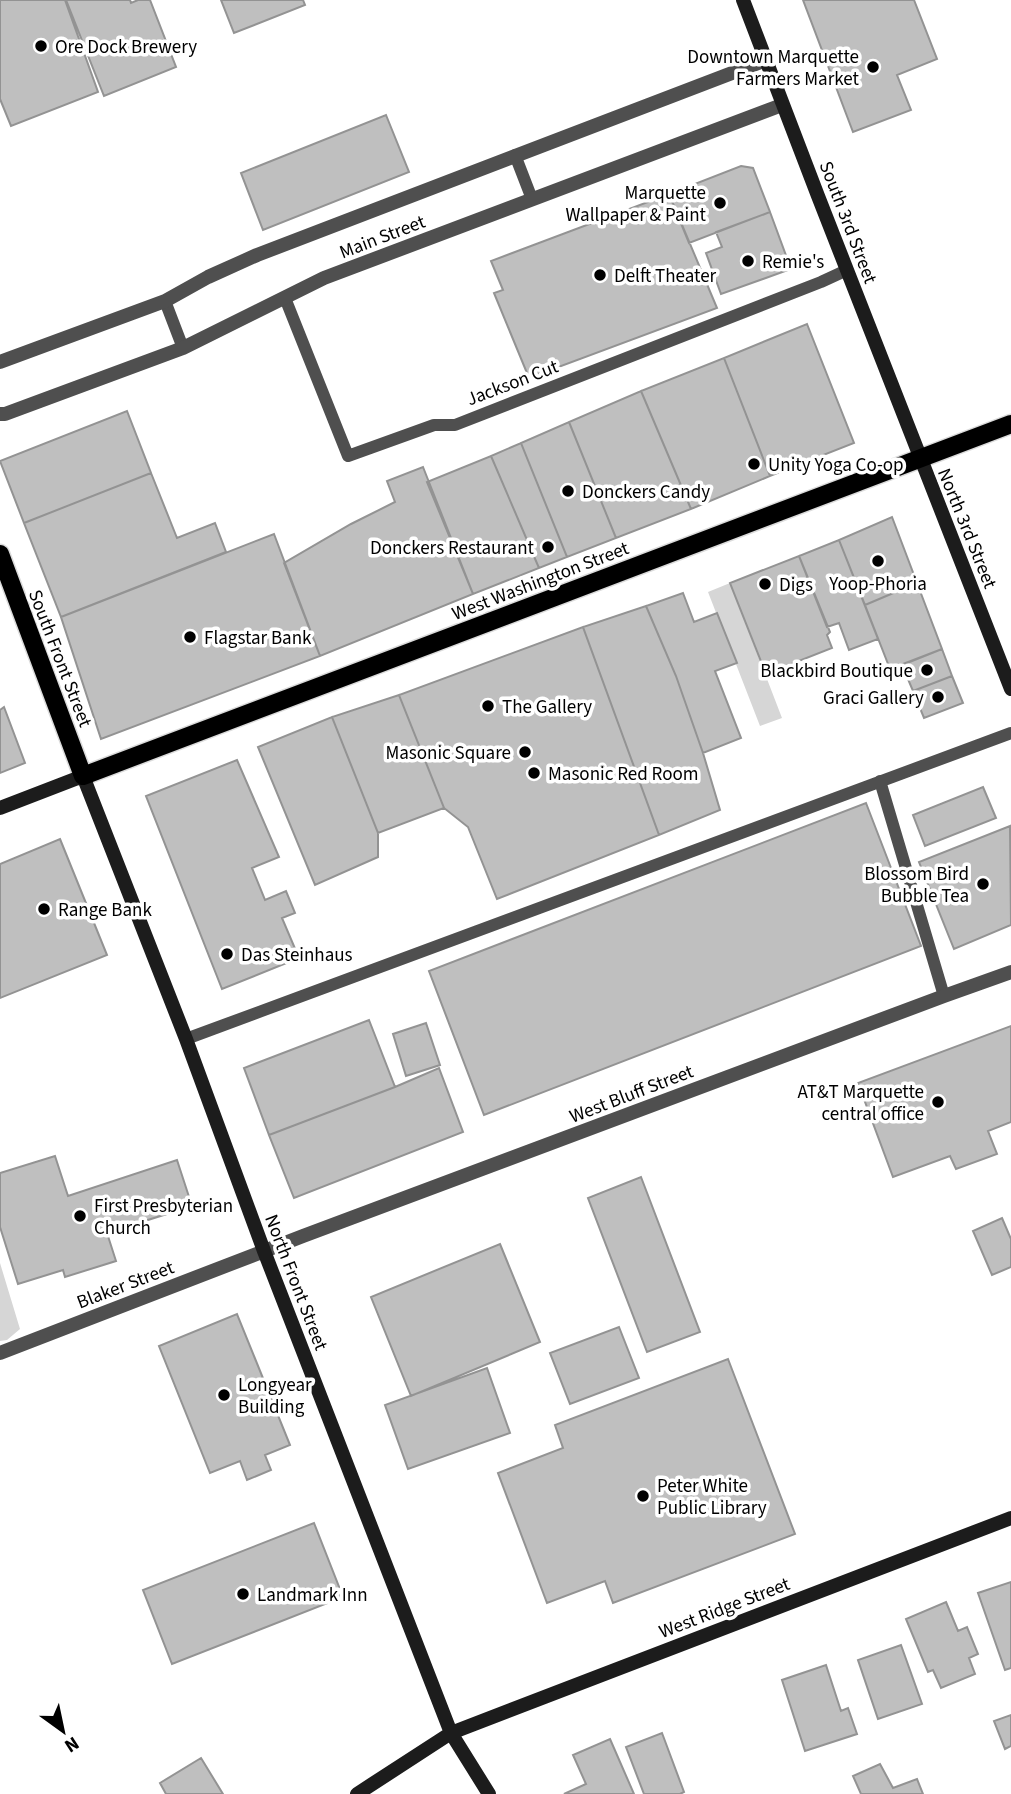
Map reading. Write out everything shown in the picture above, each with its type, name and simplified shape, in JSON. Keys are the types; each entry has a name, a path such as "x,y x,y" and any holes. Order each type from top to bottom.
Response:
{"main road":[{"name":"West Washington Street","path":"83,776 1011,424"},
{"name":"South Front Street","path":"0,554 83,776"}],"street":[{"name":"South 3rd Street","path":"743,0 920,458"},
{"name":"Main Street","path":"0,362 165,301 208,277 257,255 766,60"},
{"name":"Main Street","path":"0,414 183,348 324,278 782,105"},
{"name":"North 3rd Street","path":"920,458 1011,689"},
{"path":"0,808 83,776"},
{"name":"North Front Street","path":"83,776 451,1732 489,1794"},
{"name":"West Bluff Street","path":"264,1251 1011,972"},
{"name":"Blaker Street","path":"0,1353 264,1251"},
{"name":"West Ridge Street","path":"357,1794 451,1732 1011,1518"}],"lane":[{"path":"515,155 532,200"},
{"name":"Jackson Cut","path":"285,298 348,456 434,425 455,425 847,270"},
{"path":"165,301 183,348"},
{"path":"186,1039 1011,733"},
{"path":"880,781 944,996"}],"shaded area":[{"path":"730,583 782,718 760,726 708,592"},
{"path":"0,1263 20,1329 7,1340 0,1341"}],"building":[{"name":"Ore Dock Brewery","path":"0,0 65,0 98,92 11,126 0,99"},
{"path":"66,0 130,0 131,3 150,0 176,67 104,96"},
{"path":"221,0 303,0 305,5 234,33"},
{"name":"Downtown Marquette Farmers Market","path":"803,0 914,0 937,59 897,75 911,110 853,132"},
{"path":"386,115 409,172 263,230 241,173"},
{"name":"Marquette Wallpaper & Paint","path":"741,166 753,168 770,212 689,243 669,194"},
{"name":"Delft Theater","path":"669,194 717,308 529,378 494,293 503,290 491,261"},
{"name":"Remie's","path":"770,212 791,269 721,294 706,253 722,247 716,232"},
{"path":"807,324 854,443 770,476 724,358"},
{"path":"724,358 770,476 691,509 641,391"},
{"path":"641,391 691,509 616,538 569,422"},
{"path":"127,411 151,473 24,523 0,461"},
{"name":"Donckers Candy","path":"569,422 616,538 567,557 521,443"},
{"path":"521,443 567,557 539,568 491,456"},
{"path":"491,456 539,568 473,594 427,482"},
{"path":"423,467 473,594 320,656 284,563 395,502 387,481"},
{"path":"151,473 177,538 215,523 226,552 61,617 24,523"},
{"name":"Yoop-Phoria","path":"892,517 917,583 865,605 839,540"},
{"name":"Flagstar Bank","path":"274,534 320,656 101,739 61,617"},
{"path":"839,540 878,639 849,650 839,623 827,627 799,556"},
{"path":"799,556 830,632 827,635 832,648 766,674 730,583"},
{"path":"917,583 942,649 890,669 865,605"},
{"path":"683,593 694,622 717,613 737,663 715,671 741,738 703,753 676,676 646,606"},
{"path":"646,606 676,676 720,810 659,835 583,627"},
{"name":"Masonic Square","path":"583,627 659,835 497,899 468,827 444,808 399,695"},
{"name":"Blackbird Boutique","path":"942,649 952,676 913,691 902,665"},
{"name":"Graci Gallery","path":"952,676 963,703 924,718 913,691"},
{"path":"399,695 444,808 378,833 332,717"},
{"path":"4,707 25,763 0,773 0,710"},
{"path":"332,717 378,833 378,857 315,885 258,747"},
{"path":"237,760 279,857 252,868 265,900 286,891 295,913 282,918 299,958 222,989 146,796"},
{"path":"983,787 996,818 925,846 913,815"},
{"path":"866,803 921,946 484,1115 429,971"},
{"path":"1010,826 1011,925 954,949 919,862"},
{"name":"Range Bank","path":"60,839 107,955 0,998 0,864"},
{"path":"369,1020 395,1087 269,1135 244,1068"},
{"path":"426,1023 440,1065 406,1076 393,1034"},
{"name":"AT&T Marquette central office","path":"1011,1026 1011,1122 988,1131 997,1154 956,1169 950,1156 893,1177 858,1083"},
{"path":"439,1068 463,1132 294,1198 269,1135"},
{"name":"First Presbyterian Church","path":"55,1156 68,1196 177,1160 192,1206 107,1233 116,1261 65,1277 63,1270 18,1284 0,1227 0,1173"},
{"path":"641,1177 700,1332 647,1352 588,1198"},
{"path":"1002,1218 1011,1239 1011,1267 992,1275 973,1231"},
{"path":"500,1244 540,1342 411,1396 371,1297"},
{"name":"Longyear Building","path":"237,1314 290,1445 265,1455 271,1470 247,1480 240,1461 210,1473 159,1346"},
{"path":"619,1327 639,1378 570,1404 550,1353"},
{"name":"Peter White Public Library","path":"728,1359 795,1534 613,1603 605,1581 547,1603 498,1473 563,1448 555,1425"},
{"path":"487,1368 510,1433 408,1469 385,1405"},
{"name":"Landmark Inn","path":"314,1523 343,1597 172,1664 143,1590"},
{"path":"1011,1582 1011,1668 1005,1670 978,1593"},
{"path":"946,1602 958,1631 967,1627 978,1654 969,1658 975,1674 941,1688 933,1670 928,1672 906,1619"},
{"path":"901,1645 922,1704 878,1719 858,1660"},
{"path":"826,1665 841,1711 848,1708 857,1734 805,1751 782,1680"},
{"path":"1011,1715 1011,1746 1005,1749 994,1721"},
{"path":"662,1733 684,1792 644,1794 626,1747"},
{"path":"610,1739 634,1794 564,1794 586,1784 573,1755"},
{"path":"201,1758 223,1794 166,1794 160,1783"},
{"path":"880,1764 893,1788 917,1779 923,1794 861,1794 853,1776"}],"place":[{"name":"Ore Dock Brewery","path":"41,46"},
{"name":"Downtown Marquette Farmers Market","path":"873,67"},
{"name":"Marquette Wallpaper & Paint","path":"720,203"},
{"name":"Remie's","path":"748,261"},
{"name":"Delft Theater","path":"600,275"},
{"name":"Unity Yoga Co-op","path":"754,464"},
{"name":"Donckers Candy","path":"568,491"},
{"name":"Donckers Restaurant","path":"548,547"},
{"name":"Yoop-Phoria","path":"878,561"},
{"name":"Digs","path":"765,584"},
{"name":"Flagstar Bank","path":"190,637"},
{"name":"Blackbird Boutique","path":"927,670"},
{"name":"Graci Gallery","path":"938,697"},
{"name":"The Gallery","path":"488,706"},
{"name":"Masonic Square","path":"525,752"},
{"name":"Masonic Red Room","path":"534,773"},
{"name":"Blossom Bird Bubble Tea","path":"983,884"},
{"name":"Range Bank","path":"44,909"},
{"name":"Das Steinhaus","path":"227,954"},
{"name":"AT&T Marquette central office","path":"938,1102"},
{"name":"First Presbyterian Church","path":"80,1216"},
{"name":"Longyear Building","path":"224,1395"},
{"name":"Peter White Public Library","path":"643,1496"},
{"name":"Landmark Inn","path":"243,1594"}]}
